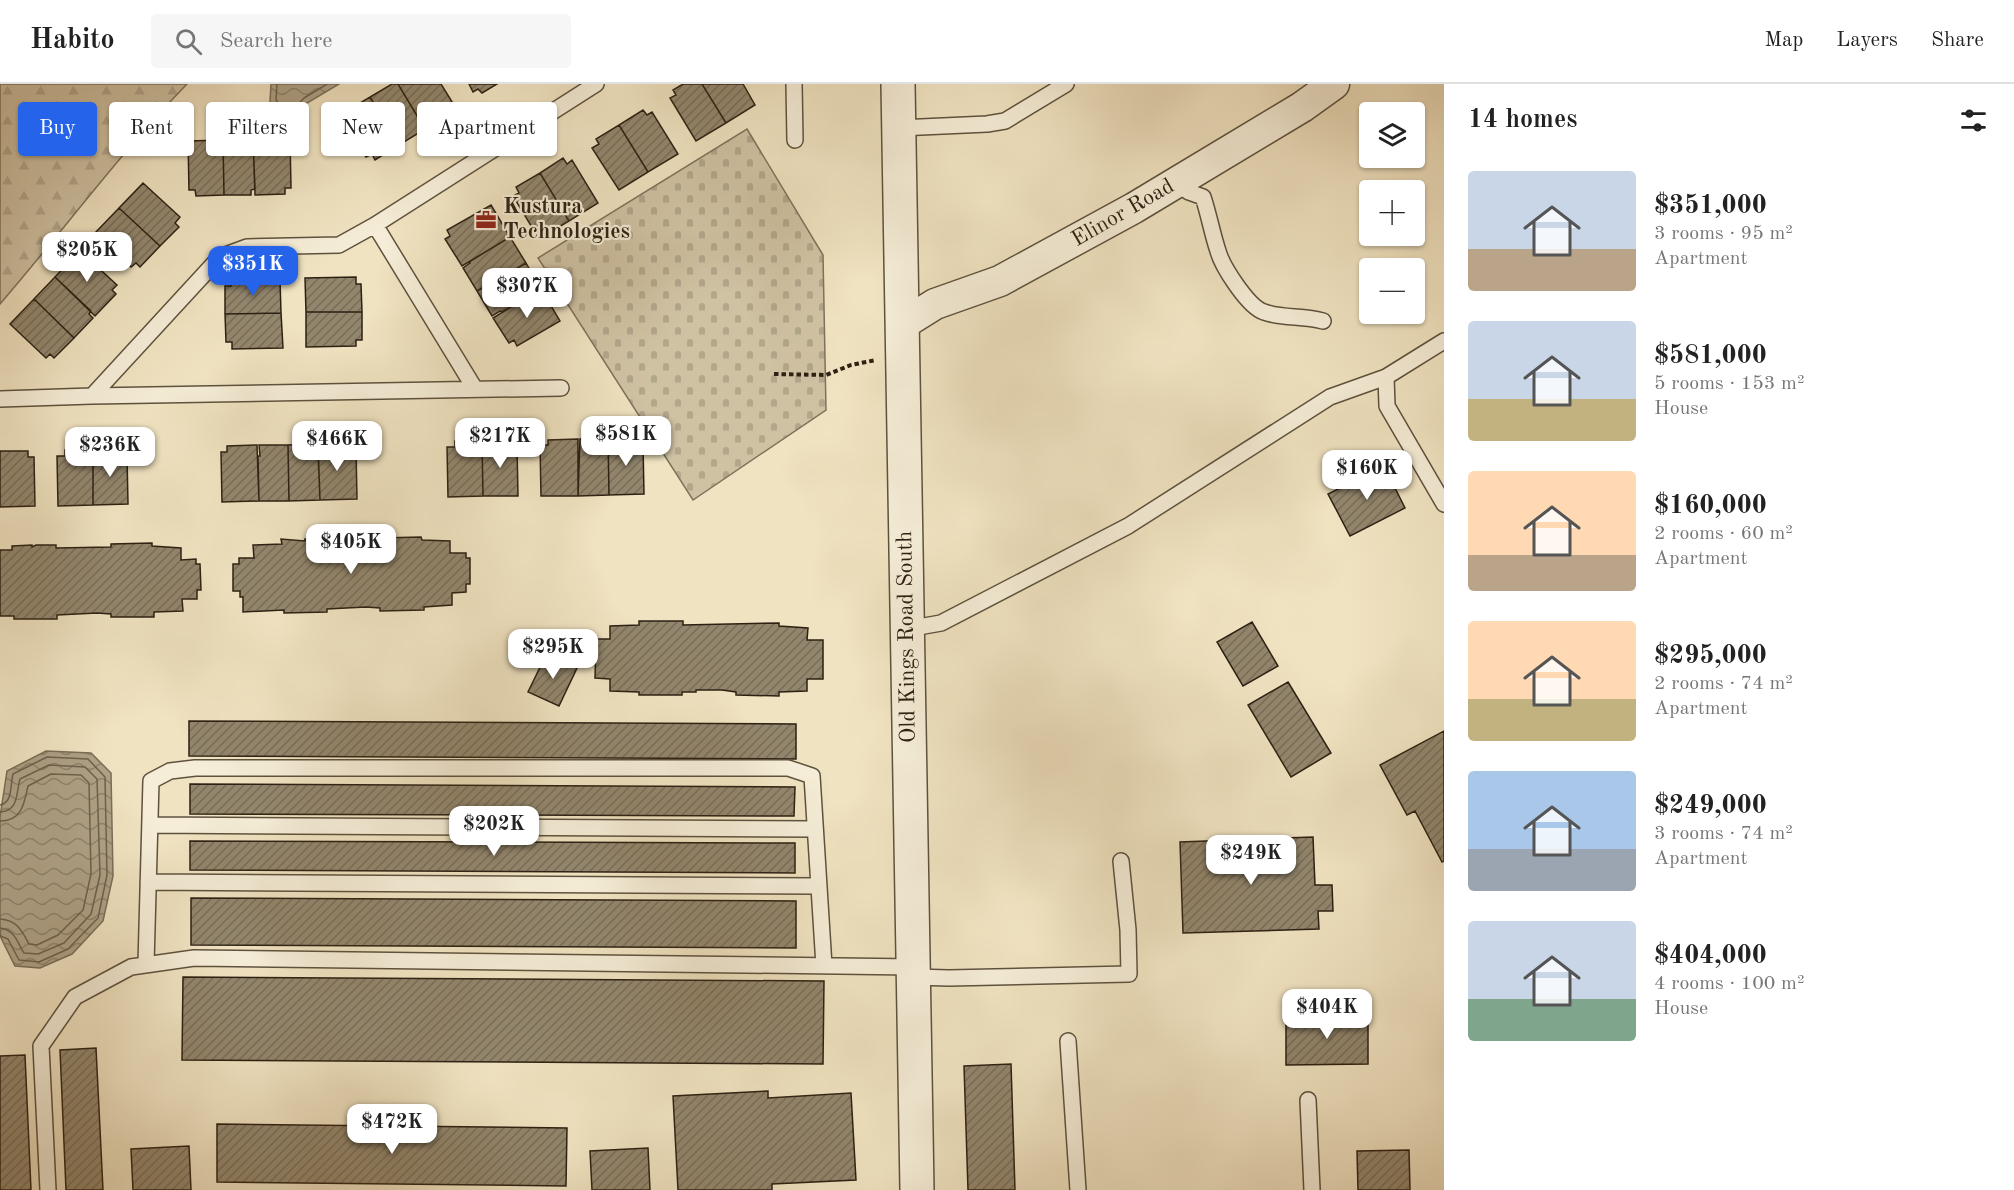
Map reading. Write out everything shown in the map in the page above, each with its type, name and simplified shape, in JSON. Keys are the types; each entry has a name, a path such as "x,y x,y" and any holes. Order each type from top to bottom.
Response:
{"street":[{"name":"Old Kings Road South","path":"898,84 917,1190"},
{"name":"Elinor Road","path":"903,324 935,304 1000,281 1176,183 1302,107 1334,84"}],"lane":[{"path":"92,396 220,257 247,247 339,245 375,225 596,84"},
{"path":"794,84 795,140"},
{"path":"899,128 987,124 1005,121 1066,84"},
{"path":"1176,183 1189,192 1203,197 1218,253 1244,297 1261,312 1284,317 1309,317 1323,321"},
{"path":"375,225 475,389"},
{"path":"907,629 941,623 1128,526 1330,397 1386,377 1443,344"},
{"path":"1386,377 1387,406 1444,504"},
{"path":"0,399 561,388"},
{"path":"146,964 151,781 170,771 195,768 788,768 812,776 824,966"},
{"path":"150,825 815,829"},
{"path":"48,1190 40,1046 75,997 131,967 194,958 824,966 914,972 949,978 1129,974 1128,930 1121,861"},
{"path":"148,882 819,886"},
{"path":"1068,1041 1078,1190"},
{"path":"1308,1100 1312,1190"}],"path":[{"path":"774,374 826,375 871,360 903,359"}],"green space":[{"path":"0,84 187,84 170,102 109,102 109,156 123,156 0,304"},
{"path":"747,129 823,255 826,410 693,500 538,258"}],"water":[{"path":"271,84 339,84 309,102 270,102"},
{"path":"46,751 91,753 111,773 113,876 103,921 72,954 40,968 15,966 1,938 0,930 0,817 7,771"}],"building":[{"path":"392,84 398,84 417,116 417,134 405,141 405,102 373,102 370,97"},
{"path":"398,84 441,84 452,102 417,102 417,116"},
{"path":"469,84 497,84 482,93 478,89 473,92"},
{"path":"683,84 702,84 726,123 696,141 670,98 676,95 673,90"},
{"path":"702,84 743,84 755,105 726,123"},
{"path":"370,97 373,102 362,102"},
{"path":"643,110 647,115 652,112 678,154 648,172 619,125"},
{"path":"619,125 648,172 619,190 592,148 599,144 596,139"},
{"path":"206,140 206,156 223,156 224,195 196,196 195,190 189,190 188,156 194,156 194,141"},
{"path":"223,156 254,156 255,189 251,190 251,195 224,195"},
{"path":"254,156 290,156 291,188 285,188 285,194 255,195"},
{"path":"563,158 567,164 572,160 598,203 569,221 540,173"},
{"path":"540,173 569,221 539,239 513,196 519,193 516,187"},
{"path":"143,183 180,217 175,223 179,227 160,246 119,208"},
{"path":"491,205 510,237 462,266 445,239 450,236 447,230"},
{"path":"119,208 160,246 140,267 136,263 131,267 95,233"},
{"path":"510,237 526,263 477,291 463,268"},
{"path":"80,251 117,285 112,290 116,294 95,316 55,277"},
{"path":"526,263 541,289 492,316 477,291"},
{"path":"55,277 91,311 89,314 93,318 74,338 34,299"},
{"path":"356,277 356,284 361,284 362,312 306,312 305,278"},
{"path":"280,279 281,313 225,314 225,286 231,286 231,280"},
{"path":"541,289 560,321 517,346 514,340 509,343 493,318"},
{"path":"34,299 74,338 54,358 50,354 46,358 10,324"},
{"path":"306,312 362,312 362,340 356,340 356,346 306,347"},
{"path":"281,313 283,348 232,349 232,342 226,342 225,314"},
{"path":"637,437 637,444 643,444 644,494 609,495 608,438"},
{"path":"608,438 609,495 578,496 580,439"},
{"path":"578,439 578,496 541,496 540,445 548,445 548,440"},
{"path":"510,440 510,447 517,446 518,496 483,496 482,441"},
{"path":"455,441 482,441 483,496 448,497 447,447 455,447"},
{"path":"350,443 350,449 356,449 357,499 320,500 318,444"},
{"path":"316,444 320,500 289,501 288,445"},
{"path":"257,445 259,501 222,502 221,452 227,452 227,446"},
{"path":"259,445 288,445 289,501 259,501"},
{"path":"121,449 121,456 127,455 128,504 93,505 93,450"},
{"path":"65,450 93,450 93,505 58,506 57,456 65,456"},
{"path":"0,451 28,451 28,457 34,457 35,506 0,507"},
{"path":"1384,466 1405,508 1350,536 1328,494"},
{"path":"421,537 422,540 450,541 450,553 466,553 466,558 470,558 470,584 466,584 466,592 452,593 452,605 424,607 424,610 380,611 380,608 366,607 327,609 327,612 284,613 284,610 243,612 243,597 240,597 240,591 233,591 233,564 239,564 239,558 254,558 253,545 282,544 281,539 305,541 305,539 325,539 325,542 380,541 380,538"},
{"path":"152,543 152,546 181,548 181,560 196,559 196,564 200,564 201,590 197,590 197,599 182,599 183,611 154,612 154,617 111,617 111,614 97,613 57,615 57,619 14,619 14,616 0,616 0,550 12,550 12,546 32,545 32,547 56,545 56,548 111,547 111,544"},
{"path":"639,621 683,621 683,625 779,623 779,626 808,628 807,640 823,640 823,679 807,679 807,691 779,692 779,696 736,695 736,692 722,690 696,690 696,692 682,692 682,695 639,695 639,692 610,691 610,679 595,678 596,639 610,639 610,626 639,625"},
{"path":"1252,622 1278,666 1243,686 1217,642"},
{"path":"547,653 577,668 559,706 528,692"},
{"path":"1288,682 1331,753 1291,777 1248,705"},
{"path":"189,721 796,724 796,759 189,756"},
{"path":"1444,731 1444,861 1442,862 1415,811 1407,815 1380,765"},
{"path":"190,784 795,787 794,816 190,814"},
{"path":"1313,837 1315,885 1332,885 1333,911 1318,911 1319,929 1183,933 1180,842"},
{"path":"190,841 795,843 795,873 190,870"},
{"path":"191,898 796,901 796,948 191,945"},
{"path":"183,977 824,981 823,1064 182,1060"},
{"path":"1286,1015 1368,1015 1368,1064 1286,1065"},
{"path":"96,1048 103,1190 66,1190 60,1050"},
{"path":"25,1055 31,1190 0,1190 0,1056"},
{"path":"1011,1064 1015,1190 968,1190 964,1066"},
{"path":"768,1091 768,1098 851,1093 856,1180 772,1184 772,1190 678,1190 673,1096"},
{"path":"217,1124 567,1128 566,1186 217,1182"},
{"path":"189,1146 191,1190 133,1190 131,1149"},
{"path":"648,1148 650,1190 592,1190 590,1151"},
{"path":"1409,1150 1410,1190 1358,1190 1357,1151"}],"place":[{"name":"Kustura Technologies","path":"486,220"}]}
